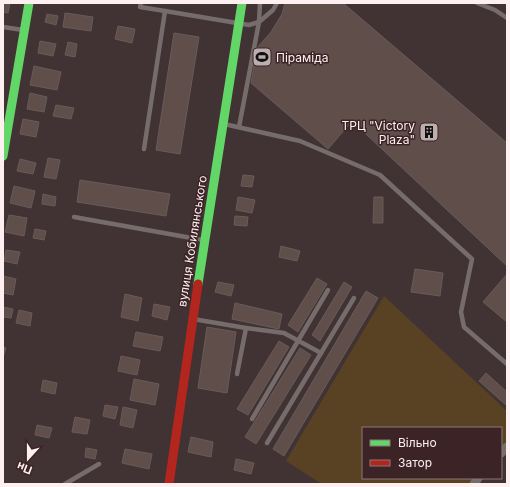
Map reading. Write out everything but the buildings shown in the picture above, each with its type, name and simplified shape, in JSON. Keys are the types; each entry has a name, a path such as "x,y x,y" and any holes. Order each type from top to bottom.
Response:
{"main road":[{"path":"3,156 29,3"},
{"name":"вулиця Кобилянського","path":"169,484 192,319 242,3"}],"lane":[{"path":"141,3 140,8 249,25 259,22 273,10 277,3"},
{"path":"239,127 259,22 260,3"},
{"path":"477,3 495,10 507,18"},
{"path":"144,149 165,11"},
{"path":"3,27 25,30"},
{"path":"222,124 300,140 380,175 472,259 461,312 464,327 507,364"},
{"path":"74,218 204,240"},
{"path":"252,419 328,290"},
{"path":"267,443 354,298"},
{"path":"192,319 284,333 320,353"},
{"path":"237,374 246,328"},
{"path":"65,484 99,464"}],"shaded area":[{"path":"384,296 507,411 507,442 502,447 502,427 362,427 362,479 472,479 469,484 322,484 286,461"}],"traffic: fast":[{"path":"3,156 29,3"},
{"path":"198,284 242,3"}],"traffic: jam":[{"path":"169,484 198,284"}],"place":[{"name":"Піраміда","path":"262,57"},
{"name":"ТРЦ \"Victory Plaza\"","path":"429,132"}]}
